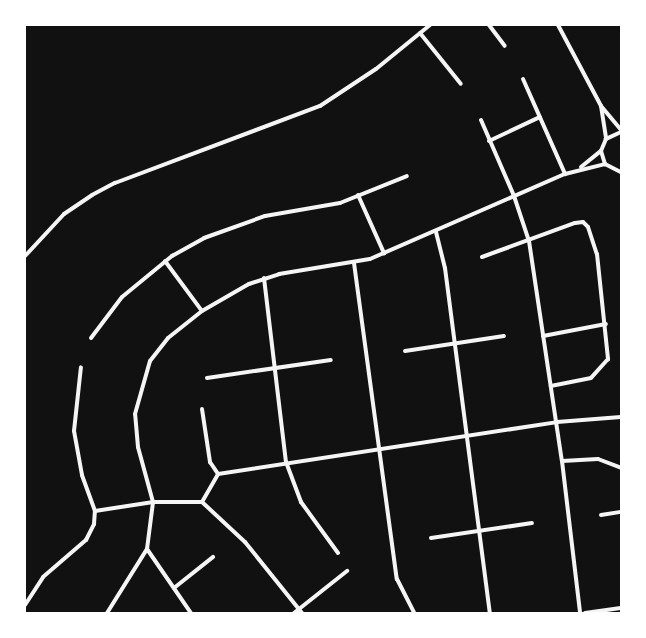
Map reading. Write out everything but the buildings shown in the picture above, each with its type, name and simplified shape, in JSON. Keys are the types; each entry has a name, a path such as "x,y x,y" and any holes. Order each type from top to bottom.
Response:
{"street":[{"path":"25,256 64,214 92,195 115,183 320,106 376,69 430,25"},
{"path":"490,25 506,46"},
{"path":"558,25 601,106 621,131 606,139"},
{"path":"420,33 461,84"},
{"path":"523,79 565,174"},
{"path":"581,168 601,151 606,139 601,106"},
{"path":"489,141 540,117"},
{"path":"481,120 514,196 528,241 557,422 580,613"},
{"path":"601,151 605,164"},
{"path":"107,613 147,549 153,502 138,447 135,426 138,396 150,361 160,347 202,311 264,278 354,263 384,253 436,232 514,196 581,168 605,164 620,173"},
{"path":"91,338 122,297 165,262 204,238 265,216 340,203 407,176"},
{"path":"358,195 384,253"},
{"path":"482,257 575,223 586,224 596,254 610,351 605,366 583,382 551,386"},
{"path":"436,232 454,345 490,613"},
{"path":"165,262 202,311"},
{"path":"354,263 378,449 399,589 414,613"},
{"path":"264,278 286,462 301,502 338,553"},
{"path":"543,336 606,324"},
{"path":"405,351 454,345 504,336"},
{"path":"207,378 330,360"},
{"path":"25,605 57,562 86,540 94,524 95,511 82,475 74,431 81,367"},
{"path":"202,409 210,462 218,474"},
{"path":"218,474 286,462 557,422 621,417"},
{"path":"562,461 598,459 621,468"},
{"path":"202,502 218,474"},
{"path":"95,511 153,502 202,502 245,542 301,611"},
{"path":"601,515 621,512"},
{"path":"431,538 532,523"},
{"path":"147,549 191,613"},
{"path":"174,588 213,557"},
{"path":"294,613 301,611 347,571"},
{"path":"585,613 621,608"}]}
